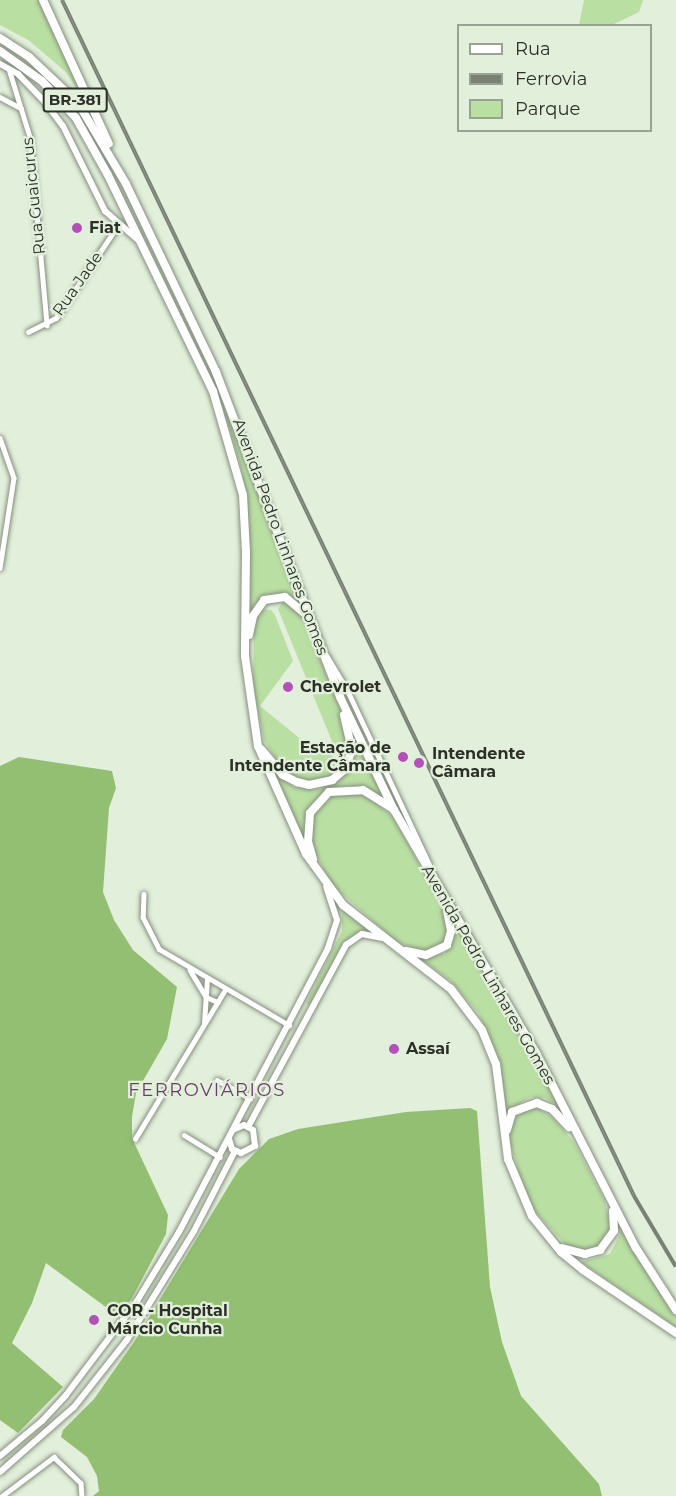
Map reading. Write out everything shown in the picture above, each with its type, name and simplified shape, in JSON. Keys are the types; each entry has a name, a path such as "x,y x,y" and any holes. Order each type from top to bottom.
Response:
{"highway":[{"path":"42,0 126,184"},
{"name":"Avenida Pedro Linhares Gomes","path":"0,38 29,57 78,103 126,184 216,372 340,697 394,810 536,1053 574,1132 636,1248 676,1310"},
{"name":"Avenida Pedro Linhares Gomes","path":"0,51 42,81 76,118 141,242 213,391 236,461 246,528 245,656 258,746 271,781 322,880 344,905 383,938 452,989 482,1030 497,1073 505,1143 525,1203 555,1245 583,1270 676,1333"},
{"path":"245,656 253,616 264,600 285,597 294,601 311,622"},
{"path":"258,746 284,775 297,782 309,785 332,780 345,769 352,750 340,697"},
{"path":"322,880 308,842 307,827 317,801 329,792 353,788 374,794 394,810"},
{"path":"398,949 426,955 447,945 451,931 446,902"},
{"path":"505,1143 512,1112 527,1104 545,1104 574,1132"},
{"path":"555,1245 585,1254 608,1244 615,1221 610,1199"}],"main road":[{"path":"0,64 32,87 63,126 105,211 118,225 141,242"},
{"path":"0,1456 42,1421 66,1395 137,1301 220,1157 328,948 337,920 333,900 322,880"},
{"path":"248,1127 311,1015 346,945 362,934 383,938"},
{"path":"297,1009 305,1006 311,1015"},
{"path":"230,1134 239,1126 248,1127 256,1135 255,1146 246,1153 235,1151"},
{"path":"0,1472 74,1407 127,1340 194,1231 235,1151 230,1134"}],"street":[{"name":"Rua Guaicurus","path":"9,69 32,149 47,325"},
{"path":"18,94 32,87"},
{"path":"0,97 21,108"},
{"name":"Rua Jade","path":"28,332 47,325 62,310 118,225"},
{"path":"0,438 14,478 0,568"},
{"path":"321,648 346,688 438,888"},
{"path":"144,894 143,917 153,942 189,968 288,1025"},
{"path":"189,968 206,997 218,1002"},
{"path":"204,1026 207,979"},
{"path":"135,1139 225,990"},
{"path":"217,1080 250,1098"},
{"path":"184,1135 220,1157"},
{"path":"2,1496 48,1460 57,1457 81,1483 82,1496"}],"green space":[{"path":"0,0 39,0 91,110 66,72 28,40 0,25"},
{"path":"584,0 643,0 639,12 614,24 579,24"},
{"path":"229,412 301,604 290,596 268,595 256,603 250,615 249,524 242,471 225,413"},
{"path":"284,600 297,607 303,618 342,713 347,734 345,762 340,761 278,609"},
{"path":"261,609 271,610 275,615 293,661 260,706 314,750 328,745 337,768 337,774 312,784 285,774 264,740 253,687 254,622"},
{"path":"350,727 384,798 349,785 331,789 309,807 305,842 270,767 293,787 314,790 328,787 339,781 352,762"},
{"path":"19,757 112,771 116,788 109,808 103,892 114,920 133,950 177,987 167,1039 136,1093 132,1117 132,1138 168,1215 166,1234 132,1298 118,1316 46,1263 32,1303 12,1343 63,1387 18,1433 0,1420 0,766"},
{"path":"334,792 363,792 395,819 444,911 448,934 445,943 429,952 398,943 333,886 313,850 309,825 311,813"},
{"path":"342,906 372,931 359,932 343,943 312,1006 306,1003 342,931"},
{"path":"453,921 563,1108 545,1098 531,1097 506,1111 498,1057 479,1014 451,981 421,959 445,953 452,943"},
{"path":"470,1108 477,1111 490,1287 502,1342 521,1396 599,1484 602,1496 93,1496 99,1491 97,1476 87,1457 61,1437 63,1430 94,1399 134,1342 239,1169 269,1139 298,1129 406,1112"},
{"path":"526,1109 539,1109 552,1117 574,1142 605,1201 611,1229 608,1238 592,1252 570,1250 535,1211 523,1186 509,1138 513,1120"},
{"path":"622,1230 676,1314 676,1327 581,1262 610,1254"}],"railway":[{"path":"62,0 634,1196 676,1267"}],"place":[{"name":"Fiat","path":"77,228"},
{"name":"Chevrolet","path":"288,687"},
{"name":"Estação de Intendente Câmara","path":"403,757"},
{"name":"Intendente Câmara","path":"419,763"},
{"name":"Assaí","path":"394,1049"},
{"name":"COR - Hospital Márcio Cunha","path":"94,1320"}],"district":[{"name":"FERROVIÁRIOS","path":"207,1090"}]}
